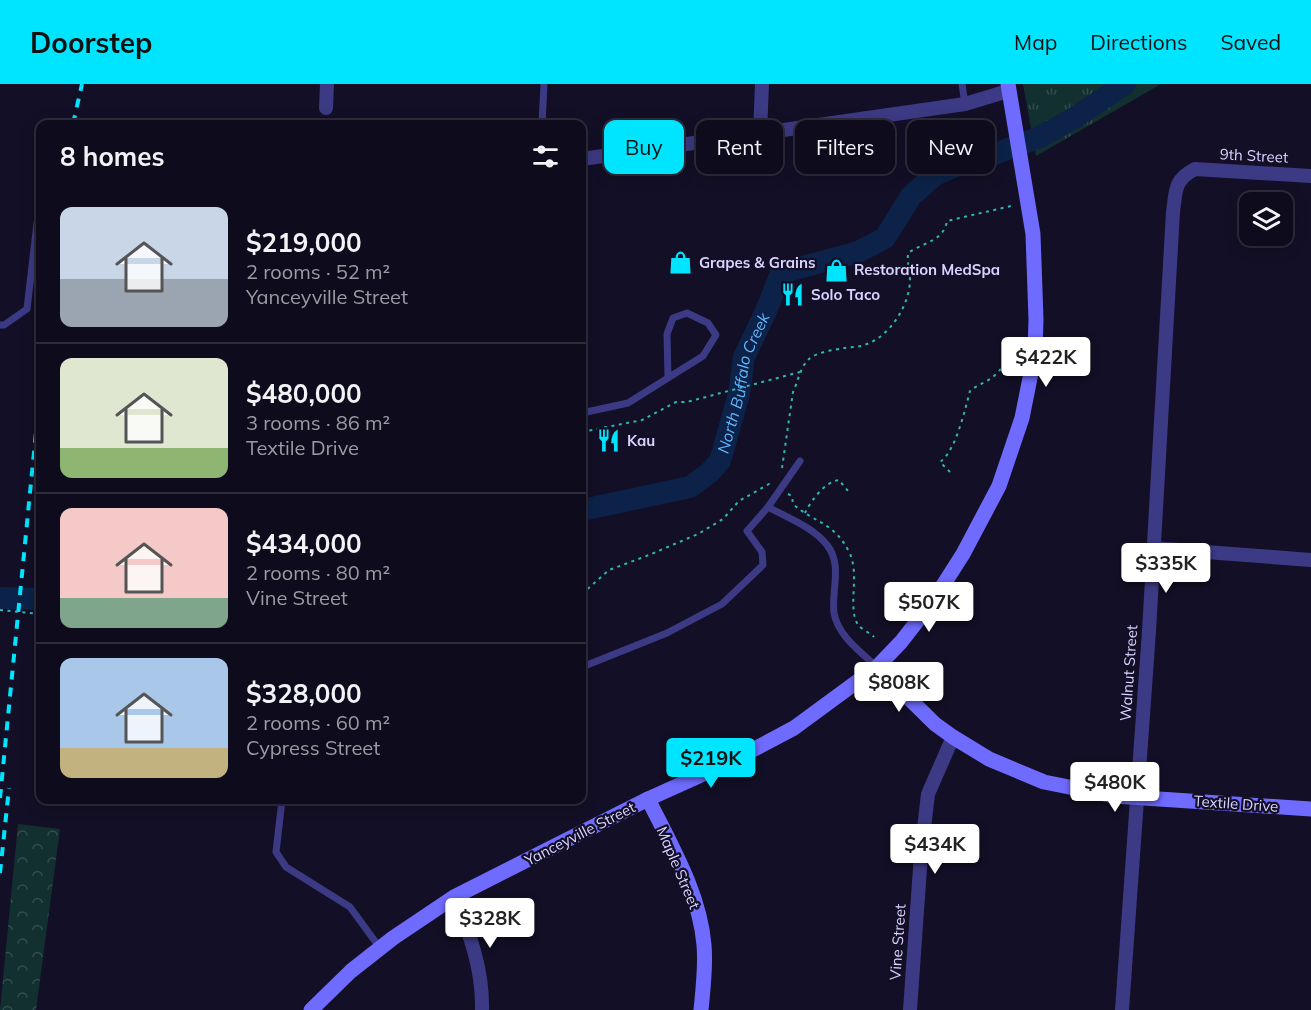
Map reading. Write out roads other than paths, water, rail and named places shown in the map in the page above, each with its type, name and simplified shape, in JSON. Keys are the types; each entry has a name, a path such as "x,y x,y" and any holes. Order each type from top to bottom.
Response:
{"main road":[{"name":"Yanceyville Street","path":"311,1010 351,971 380,948 454,897 648,800 728,763 794,728 877,667 901,642 933,601 963,554 999,486 1013,450 1030,384 1035,353 1033,234 1008,88"},
{"name":"Textile Drive","path":"877,667 935,724 953,737 989,759 1044,782 1114,796 1311,809"},
{"name":"Maple Street","path":"648,800 677,858 696,906 704,945 701,1010"}],"street":[{"path":"326,108 327,84"},
{"path":"761,120 762,84"},
{"path":"783,130 965,104 1008,88"},
{"path":"586,158 696,142"},
{"name":"9th Street","path":"1195,169 1311,176"},
{"name":"Walnut Street","path":"1122,1010 1173,212 1176,186 1184,175 1195,169"},
{"path":"1153,548 1311,560"},
{"name":"Vine Street","path":"910,1010 921,854 928,794 953,737"},
{"path":"454,897 468,928 479,970 482,1010"}],"lane":[{"path":"542,120 544,84"},
{"path":"962,84 965,104"},
{"path":"0,325 4,325 27,309 36,232"},
{"path":"586,412 628,403 703,356 716,335 708,323 687,314 673,318 667,334 668,377"},
{"path":"586,665 668,633 722,604 763,565 762,552 747,531 768,507 800,461"},
{"path":"768,507 817,534 828,546 835,568 834,613 844,636 877,667"},
{"path":"282,804 276,852 286,867 350,907 380,948"}],"waterway":[{"name":"North Buffalo Creek","path":"586,509 690,487 709,473 720,461 739,394 744,357 781,273 858,252 885,238 911,196 935,175 965,162 992,155 1040,137 1076,117 1125,84"},
{"name":"North Buffalo Creek","path":"0,598 36,599"}],"railway":[{"path":"74,120 82,84"},
{"path":"0,798 36,432"},
{"path":"0,873 9,788"}],"place":[{"name":"Grapes & Grains","path":"681,263"},
{"name":"Restoration MedSpa","path":"836,270"},
{"name":"Solo Taco","path":"793,295"},
{"name":"Kau","path":"609,441"}]}
